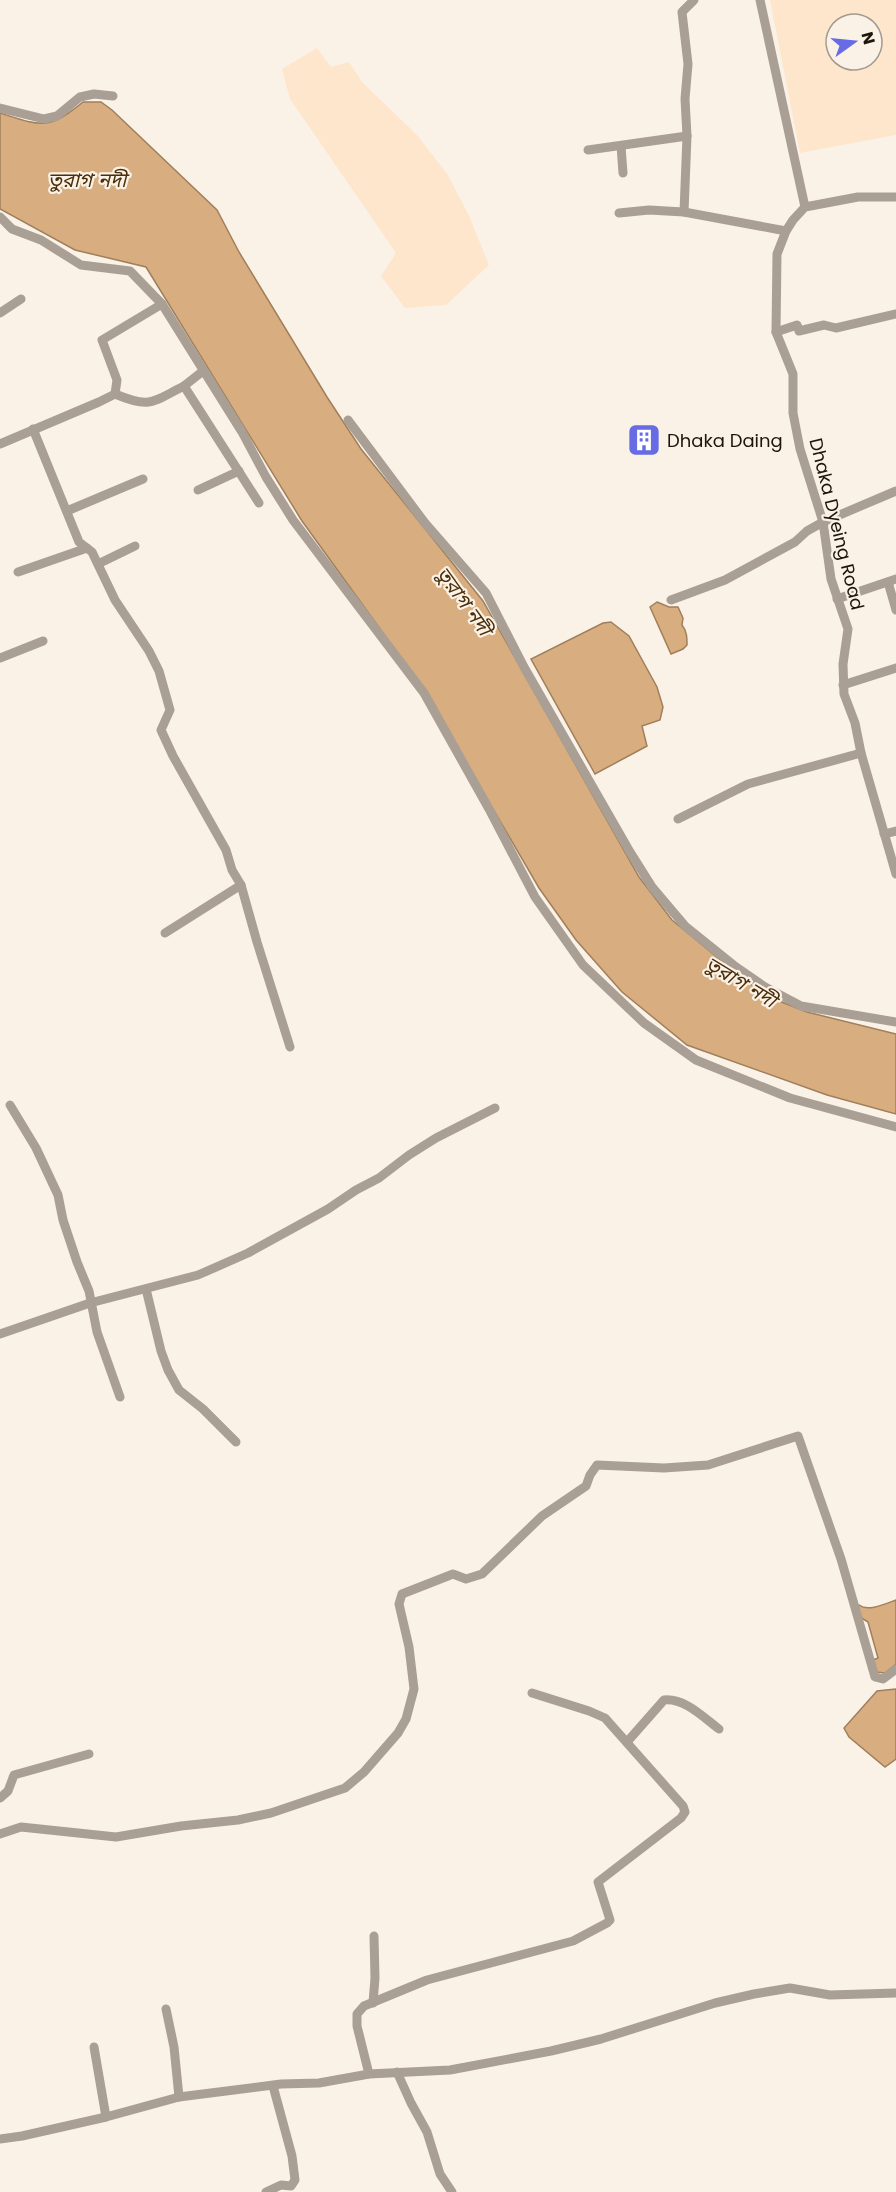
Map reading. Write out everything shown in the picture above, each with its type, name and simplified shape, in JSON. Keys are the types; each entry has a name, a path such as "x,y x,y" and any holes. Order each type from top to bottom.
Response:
{"street":[{"path":"684,212 687,136 685,99 688,64 682,12 694,0"},
{"path":"760,0 805,207 858,197 896,197"},
{"path":"0,108 44,119 57,116 80,97 93,94 113,96"},
{"path":"588,150 687,136"},
{"path":"621,146 623,173"},
{"name":"Dhaka Dyeing Road","path":"805,207 786,231 777,254 776,332 792,374 793,413 800,450 823,522 831,579 848,628 843,664 844,694 855,723 861,753 896,874"},
{"path":"619,213 649,210 684,212 786,231"},
{"path":"0,217 12,229 41,240 81,265 130,271 162,304 242,432 293,520 424,693 495,818 535,897 583,965 644,1023 696,1060 790,1098 896,1127"},
{"path":"0,313 21,299"},
{"path":"116,394 117,380 102,340 162,304"},
{"path":"776,332 797,325 799,331 824,325 836,328 896,314"},
{"path":"0,444 116,394 134,402 150,404 184,386 203,370"},
{"path":"184,386 259,503"},
{"path":"348,420 425,523 486,593 524,667 630,852 652,887 685,926 745,974 801,1006 896,1022"},
{"path":"33,429 79,542 92,552 115,600 149,651 159,671 170,710 161,730 172,756 226,850 232,870 241,885 290,1047"},
{"path":"198,490 239,471"},
{"path":"67,511 143,479"},
{"path":"671,600 725,580 795,542 807,531 823,522 896,491"},
{"path":"98,564 135,546"},
{"path":"18,572 87,548"},
{"path":"837,599 892,581 896,610"},
{"path":"0,658 43,641"},
{"path":"843,685 896,668"},
{"path":"678,819 748,784 861,753"},
{"path":"884,834 896,831"},
{"path":"165,933 241,885"},
{"path":"10,1105 36,1148 58,1195 63,1220 88,1291 97,1332 120,1397"},
{"path":"0,1334 90,1303 198,1275 256,1248 379,1178 436,1138 495,1108"},
{"path":"146,1289 161,1351 179,1390 203,1409 236,1442"},
{"path":"0,1834 21,1827 116,1837 181,1826 238,1820 271,1813 345,1788 364,1772 398,1733 406,1719 414,1681 399,1604 402,1594 453,1574 466,1579 482,1574 542,1516 586,1486 597,1465 664,1468 708,1465 798,1436 841,1559 875,1677 884,1679 896,1669"},
{"path":"369,2074 357,2026 357,2014 364,2006 427,1980 573,1941 610,1920 598,1882 681,1818 685,1812 683,1806 604,1718 532,1693"},
{"path":"627,1742 664,1700 684,1704 719,1729"},
{"path":"0,1798 8,1791 14,1775 89,1755"},
{"path":"373,2003 374,1936"},
{"path":"0,2139 106,2117 179,2097 319,2083 369,2074 450,2070 551,2051 754,1994 790,1988 830,1995 896,1993"},
{"path":"166,2008 174,2047 179,2097"},
{"path":"94,2047 106,2117"},
{"path":"397,2072 427,2132 440,2174 452,2192"},
{"path":"266,2192 281,2185 291,2186 295,2180 292,2156 273,2086"}],"shaded area":[{"path":"770,0 896,0 896,135 800,153"},
{"path":"317,48 331,67 349,62 363,83 417,135 448,175 469,216 489,265 446,305 405,308 381,276 396,253 290,99 282,69"}],"water":[{"name":"তুরাগ নদী","path":"83,102 101,102 112,110 217,210 239,252 361,449 483,601 639,877 672,920 747,982 774,999 807,1012 896,1034 896,1114 827,1095 687,1045 622,992 576,940 539,888 422,687 302,521 146,267 75,250 0,209 0,113 35,123 52,122"},
{"path":"657,602 669,607 678,607 683,618 682,625 686,632 687,645 671,654 650,607"},
{"path":"611,622 629,636 657,687 663,707 660,720 642,726 647,746 595,774 531,659 603,623"},
{"path":"896,1600 896,1664 885,1673 876,1672 873,1660 878,1658 868,1622 860,1617 856,1607 859,1605 872,1608"},
{"path":"896,1689 896,1759 885,1767 849,1737 844,1728 877,1691"}],"place":[{"name":"Dhaka Daing","path":"644,440"}]}
